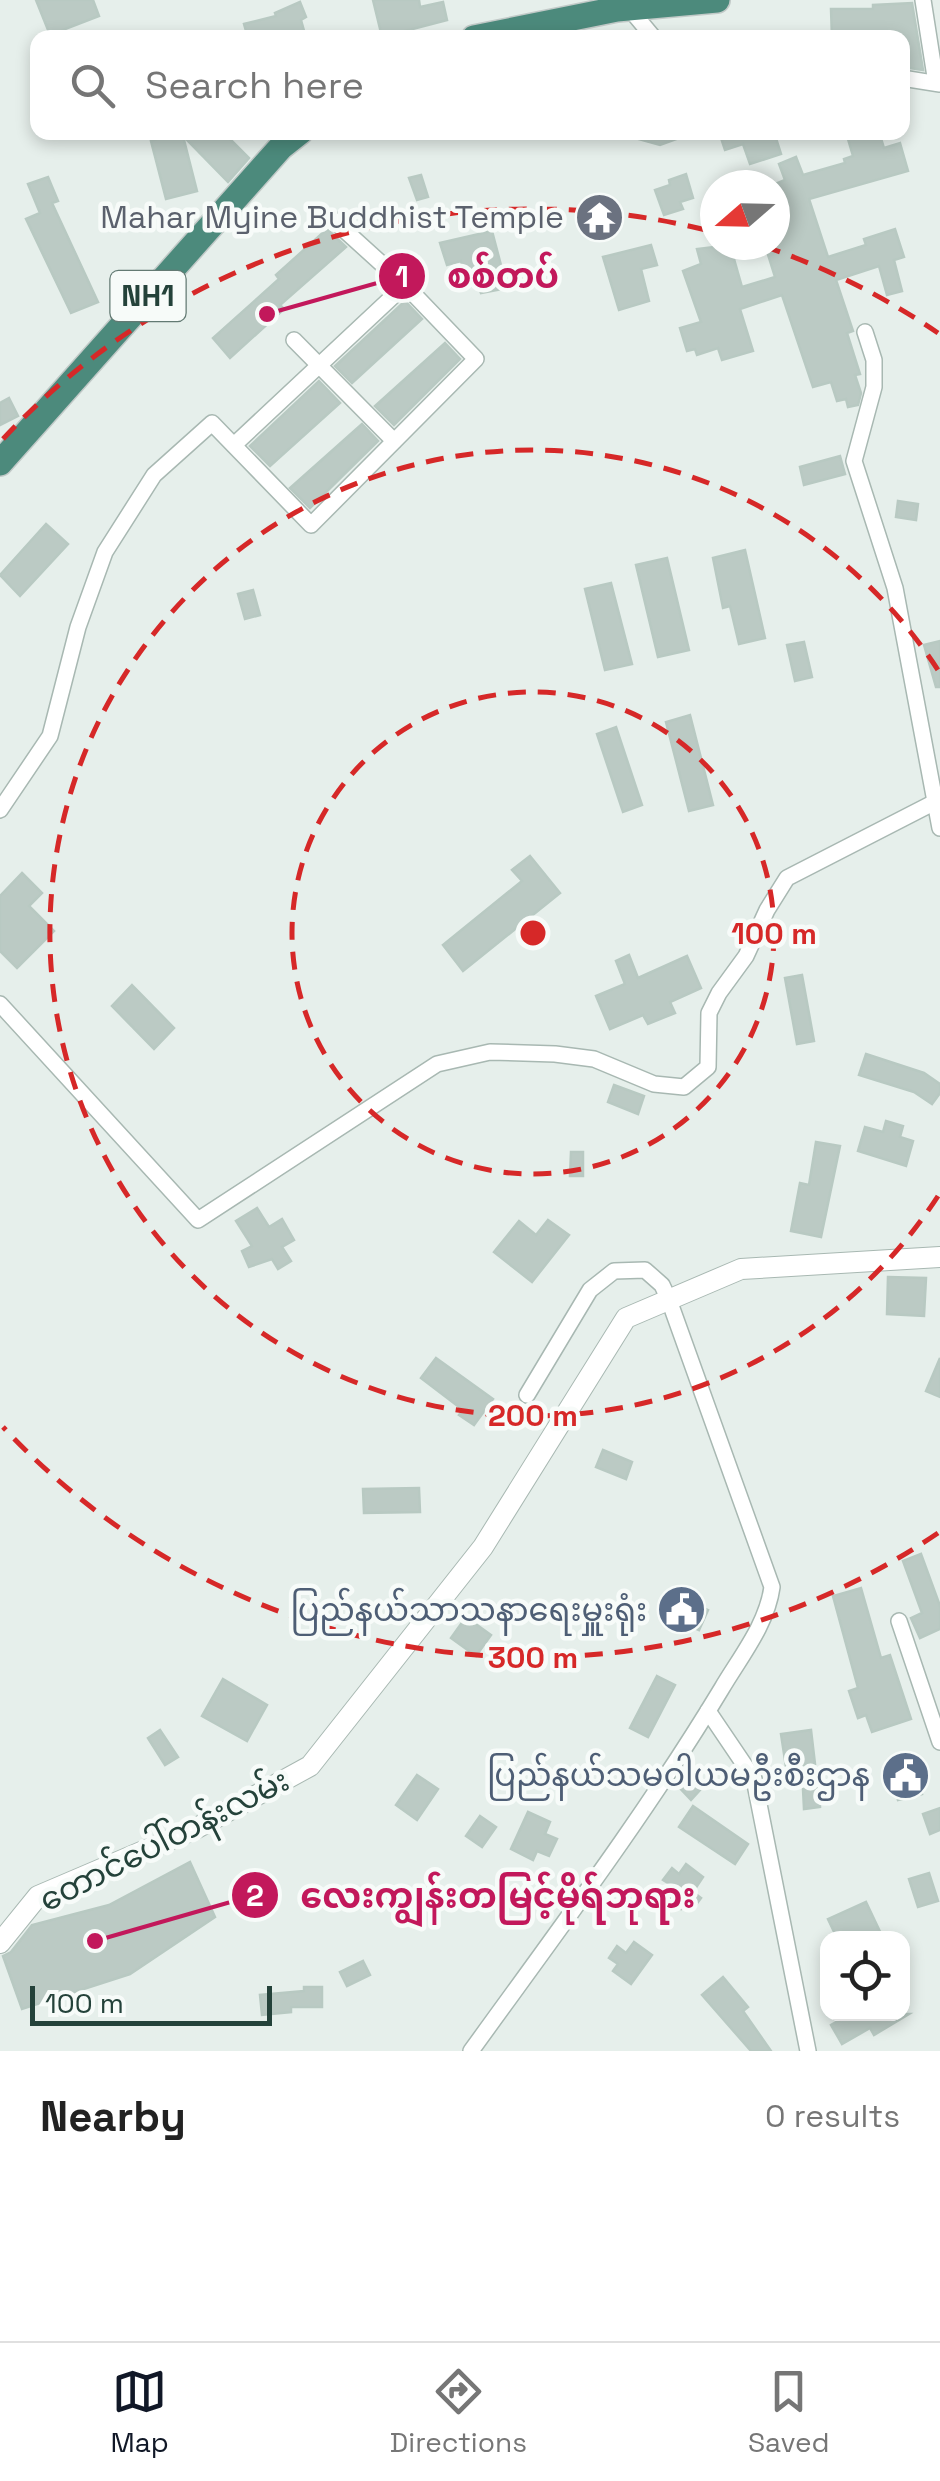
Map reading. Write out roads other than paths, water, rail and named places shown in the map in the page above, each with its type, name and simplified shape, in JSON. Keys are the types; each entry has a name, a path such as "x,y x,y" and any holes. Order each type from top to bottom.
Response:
{"highway":[{"path":"515,30 629,8 717,0"},
{"name":"NH1","path":"0,463 290,140"}],"street":[{"path":"910,79 938,83 922,0"},
{"path":"629,8 647,30"},
{"path":"0,810 50,736 78,627 105,552 154,475 212,423 311,525 476,360 405,285 330,217"},
{"path":"234,444 405,285"},
{"path":"865,332 874,360 874,388 854,462 895,588 940,828"},
{"path":"294,340 394,441"},
{"path":"0,1004 198,1220 437,1064 490,1052 555,1054 594,1059 654,1084 684,1087 708,1067 709,1013 746,956 787,878 935,802"},
{"name":"တောင်ပေါ်တန်းလမ်း","path":"0,1943 38,1896 195,1829 310,1766 483,1547 626,1318 741,1269 940,1257"},
{"path":"471,2051 625,1836 708,1711 769,1610 772,1587 669,1300 662,1285 645,1270 614,1271 590,1290 528,1395"},
{"path":"899,1621 940,1742"},
{"path":"708,1711 754,1778 808,2051"}],"place":[{"name":"Mahar Myine Buddhist Temple","path":"599,217"},
{"name":"စစ်တပ်","path":"267,314"},
{"name":"ပြည်နယ်သာသနာရေးမှူးရုံး","path":"682,1610"},
{"name":"ပြည်နယ်သမဝါယမဦးစီးဌာန","path":"905,1775"},
{"name":"လေးကျွန်းတမြင့်မိုရ်ဘုရား","path":"95,1941"}]}
